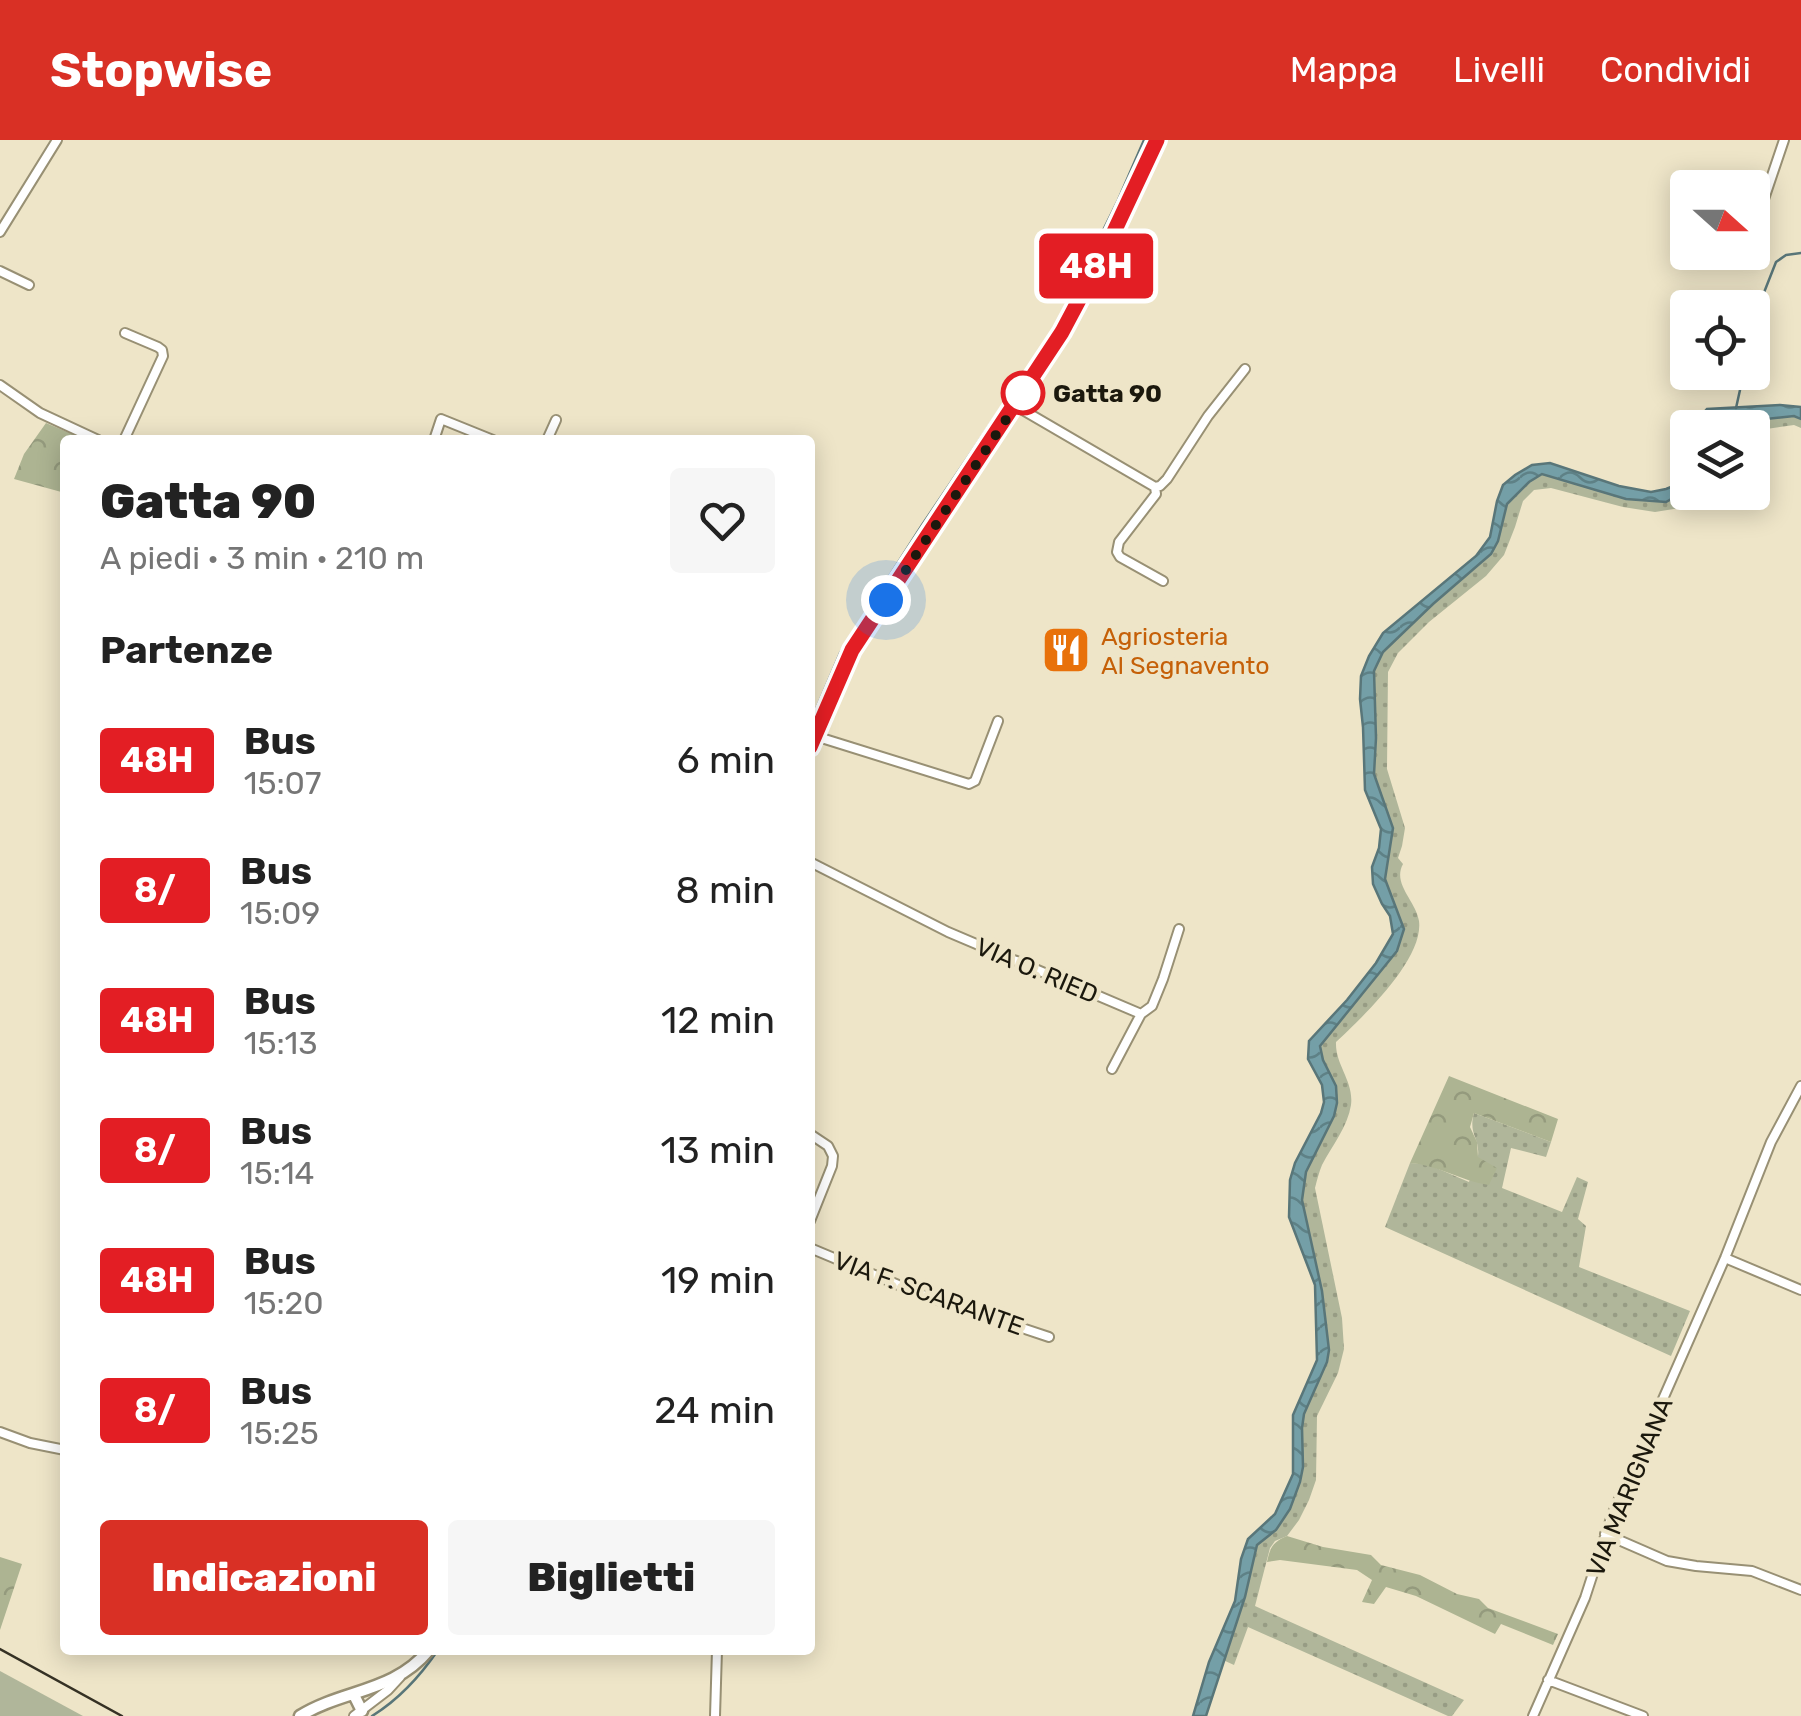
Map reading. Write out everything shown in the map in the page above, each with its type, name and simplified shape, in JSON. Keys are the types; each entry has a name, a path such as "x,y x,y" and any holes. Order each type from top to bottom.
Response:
{"street":[{"path":"0,232 57,140"},
{"path":"815,733 852,650 1069,320 1157,140"},
{"path":"1770,181 1784,140"},
{"path":"0,271 29,285"},
{"path":"125,332 158,347 163,356 126,435"},
{"path":"1016,406 1160,486 1245,369"},
{"path":"0,385 40,412 88,435"},
{"path":"436,435 442,419 481,435"},
{"path":"549,435 556,420"},
{"path":"1155,486 1156,494 1117,547 1120,557 1163,582"},
{"path":"815,741 969,784 975,781 998,721"},
{"name":"VIA O. RIED","path":"815,864 934,924 1141,1014"},
{"path":"1112,1069 1141,1014 1152,1006 1179,929"},
{"name":"VIA MARIGNANA","path":"1533,1716 1585,1598 1605,1534 1725,1258 1770,1142 1801,1086"},
{"path":"815,1137 828,1146 833,1161 815,1208"},
{"name":"VIA F. SCARANTE","path":"815,1250 920,1294 1049,1337"},
{"path":"1725,1258 1801,1290"},
{"path":"0,1432 60,1449"},
{"path":"1605,1534 1667,1561 1752,1571 1801,1590"},
{"path":"354,1695 358,1714 423,1655"},
{"path":"715,1716 717,1655"},
{"path":"300,1716 400,1676"},
{"path":"1548,1680 1643,1716"}],"green space":[{"path":"1794,416 1801,419 1801,428 1794,425 1770,429 1770,418"},
{"path":"46,423 74,435 60,435 60,492 14,479 24,454"},
{"path":"1541,474 1626,499 1670,500 1670,510 1655,512 1551,488 1534,490 1523,501 1504,555 1486,576 1398,653 1388,672 1387,769 1405,828 1398,858 1403,864 1400,879 1417,914 1418,936 1412,953 1389,987 1336,1042 1351,1105 1315,1188 1342,1318 1344,1349 1338,1373 1317,1416 1316,1480 1299,1520 1287,1536 1270,1548 1255,1606 1464,1700 1448,1716 1248,1627 1234,1665 1223,1660 1257,1545 1276,1530 1290,1509 1304,1413 1329,1350 1322,1291 1302,1200 1306,1172 1337,1103 1336,1086 1320,1046 1404,929 1385,879 1393,828 1374,774 1374,671 1383,652 1498,540 1507,504"},
{"path":"1449,1076 1558,1119 1551,1142 1474,1113 1470,1127 1478,1157 1497,1168 1489,1185 1410,1163"},
{"path":"1474,1113 1551,1142 1546,1157 1511,1148 1502,1188 1562,1212 1577,1177 1588,1182 1578,1219 1586,1226 1579,1267 1690,1311 1671,1356 1385,1227 1410,1163 1427,1164 1469,1182 1478,1156 1472,1126"},
{"path":"1287,1536 1371,1555 1381,1565 1420,1575 1457,1594 1479,1599 1488,1608 1558,1634 1553,1645 1501,1624 1495,1634 1416,1596 1386,1587 1374,1604 1362,1602 1372,1580 1357,1570 1280,1560 1267,1562 1273,1546"},
{"path":"0,1557 22,1564 0,1630"},
{"path":"0,1671 83,1716 0,1716"}],"water":[{"path":"1801,407 1801,419 1770,419 1770,410 1707,409"},
{"path":"1550,463 1619,486 1651,492 1670,487 1670,500 1666,502 1626,499 1542,474 1529,482 1507,504 1491,554 1383,652 1374,671 1374,774 1393,828 1385,879 1404,929 1397,951 1320,1046 1336,1086 1337,1103 1306,1172 1302,1200 1322,1291 1327,1362 1304,1414 1303,1467 1290,1509 1276,1530 1257,1545 1245,1597 1206,1716 1193,1716 1209,1662 1235,1601 1248,1539 1275,1514 1293,1474 1293,1415 1317,1360 1315,1285 1289,1217 1290,1180 1295,1163 1324,1102 1322,1085 1308,1059 1309,1041 1347,1000 1393,934 1390,916 1373,884 1372,867 1381,829 1365,790 1361,676 1383,633 1476,556 1490,537 1503,485 1515,475 1532,465"}],"waterway":[{"path":"815,711 840,653 1055,328 1144,140"},
{"path":"1765,290 1776,262 1786,255 1801,253"},
{"path":"1736,408 1740,390"},
{"path":"372,1716 408,1686 434,1655"}],"railway":[{"path":"0,1649 122,1716"}],"bus line":[{"name":"48H","path":"815,735 852,650 1062,332 1157,140"}],"place":[{"name":"Gatta 90","path":"1023,393"},
{"name":"Agriosteria Al Segnavento","path":"1066,650"}],"route":[{"path":"886,600 1031,382 1023,393"}]}
